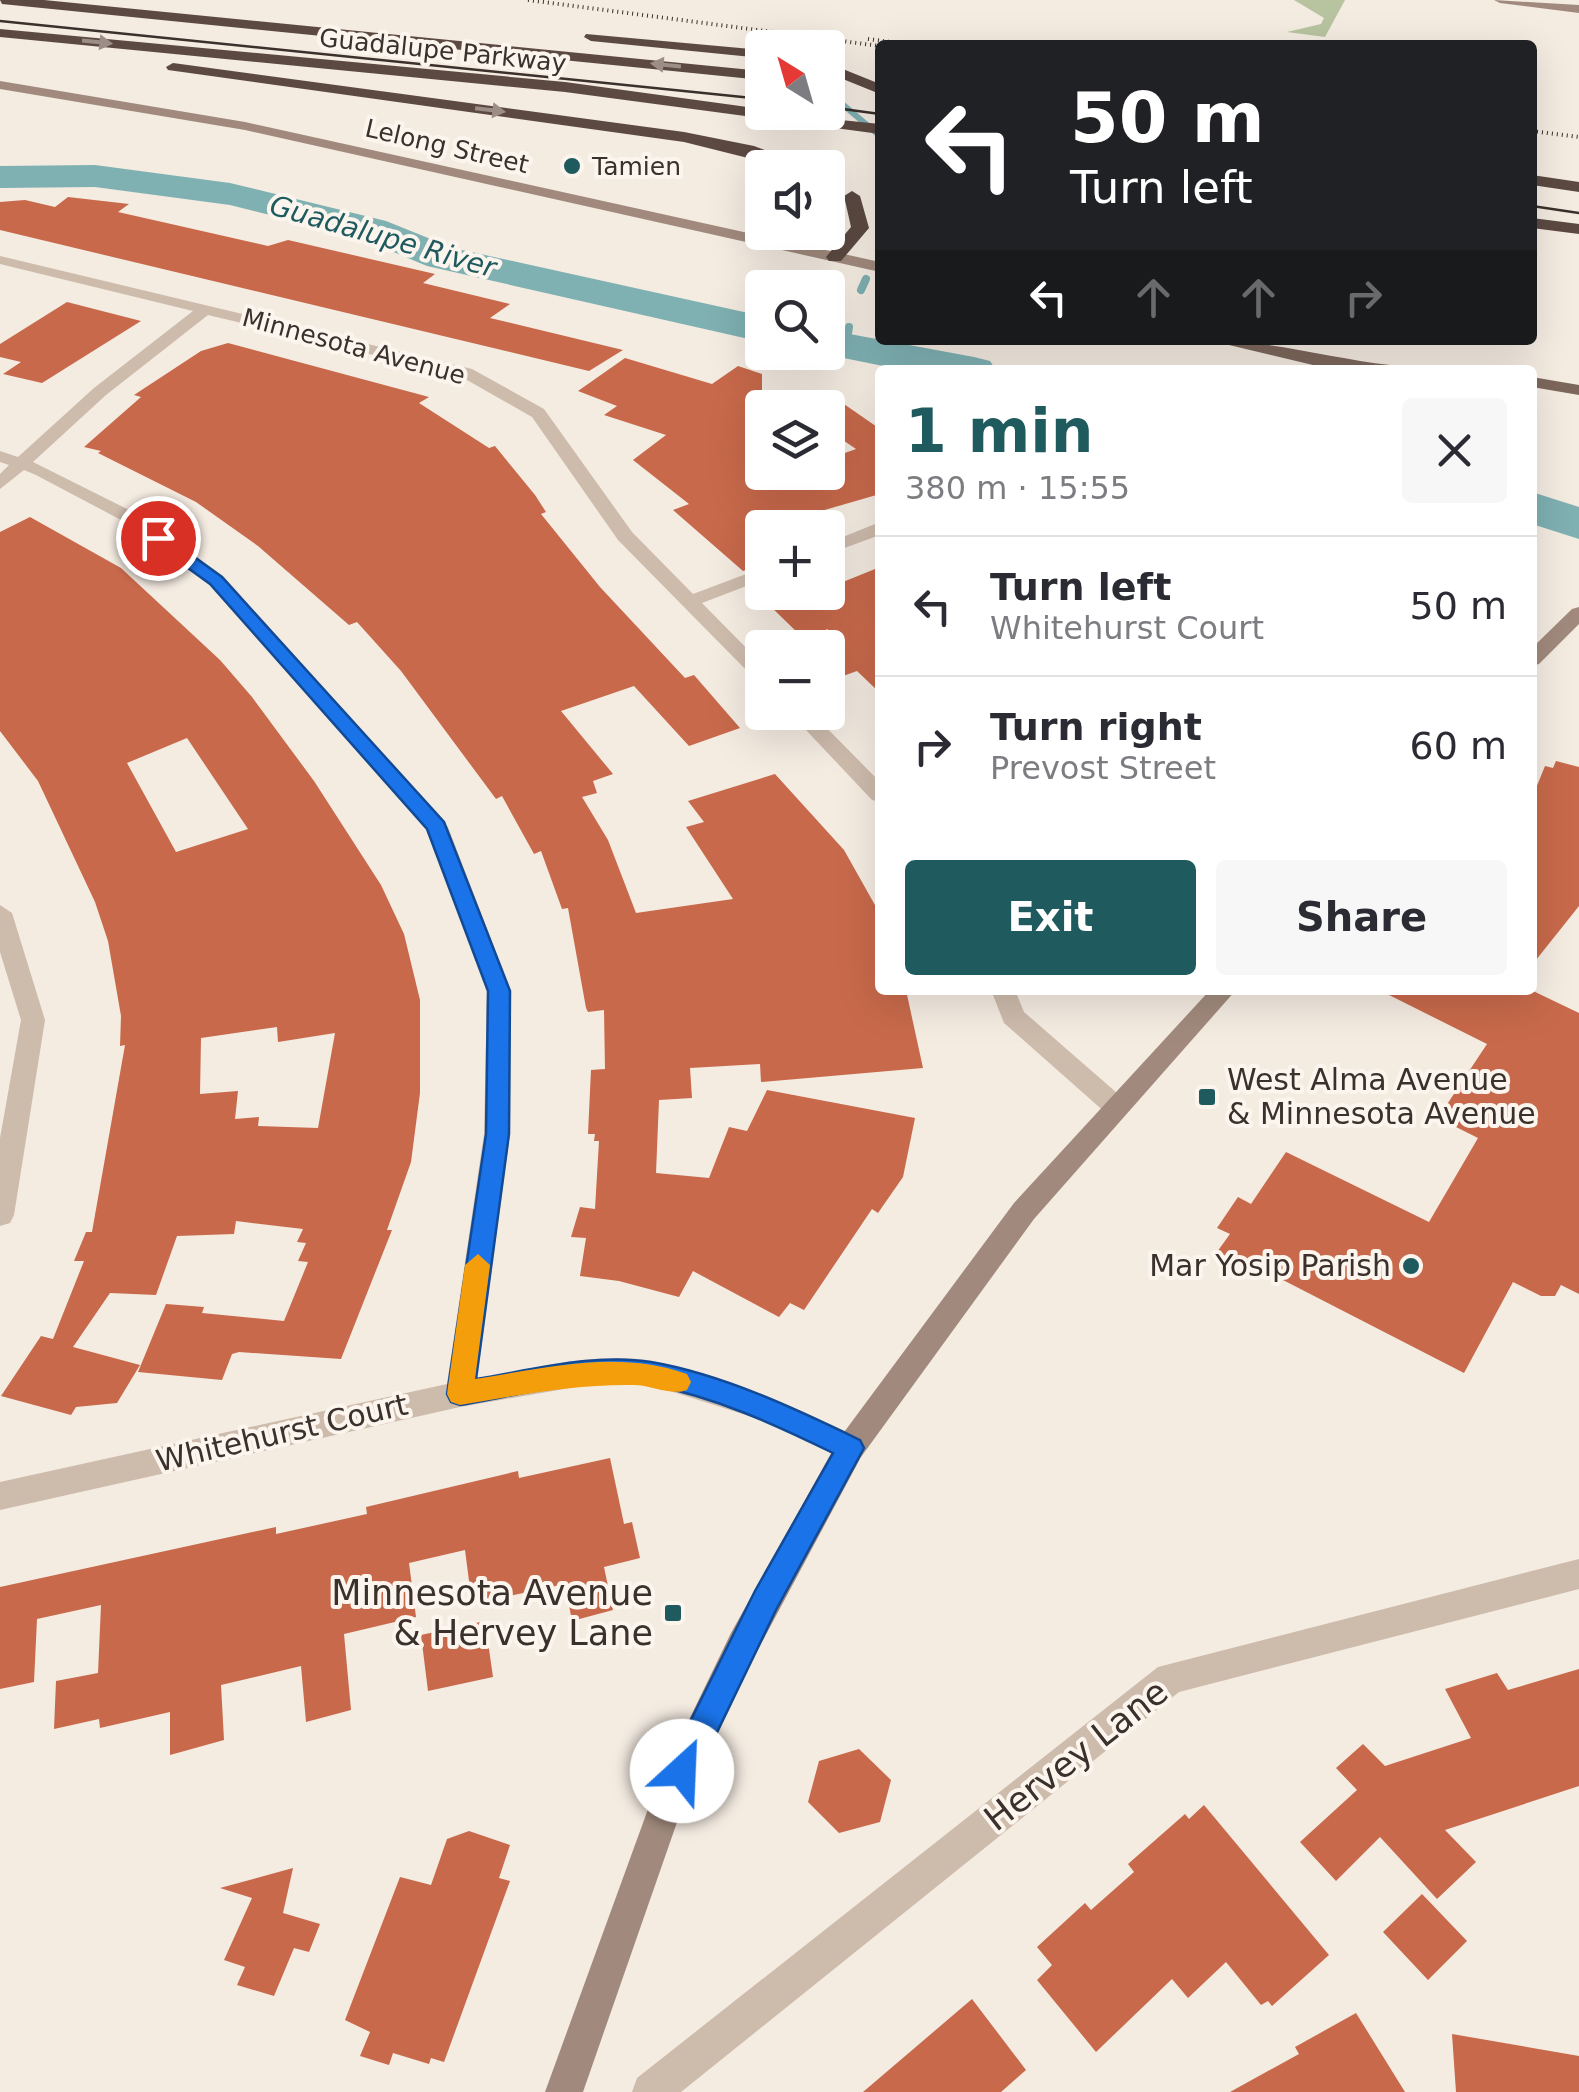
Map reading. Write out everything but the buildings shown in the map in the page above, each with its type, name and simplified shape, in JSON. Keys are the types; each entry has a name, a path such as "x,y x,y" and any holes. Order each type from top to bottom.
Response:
{"highway":[{"path":"3,0 438,26"},
{"name":"Guadalupe Parkway","path":"3,0 745,74"},
{"name":"Guadalupe Parkway","path":"0,32 564,88 745,111"},
{"path":"572,35 745,52"},
{"path":"0,48 745,111"},
{"path":"151,63 684,136 751,150"},
{"path":"845,75 875,87"},
{"path":"845,85 875,88"},
{"name":"Guadalupe Parkway","path":"845,124 875,128"},
{"path":"1537,181 1579,187"},
{"path":"835,258 860,228 844,190 875,214"},
{"path":"1537,224 1579,229"}],"main road":[{"path":"1500,0 1579,9"},
{"name":"Lelong Street","path":"0,84 244,126 875,266"},
{"path":"1240,345 1349,365"},
{"path":"1537,383 1579,390"},
{"path":"1537,655 1579,613"},
{"path":"564,2092 667,1802 766,1600 850,1448 997,1248 1116,1106 1219,995"}],"street":[{"name":"Minnesota Avenue","path":"0,260 466,372 538,413 625,536 745,658"},
{"path":"0,484 10,460 207,308"},
{"path":"10,460 130,517 216,580 437,827 499,991 498,1134 460,1394"},
{"path":"845,541 875,530"},
{"path":"690,602 745,581"},
{"path":"817,730 875,790"},
{"path":"0,913 33,1020 0,1216"},
{"path":"1005,995 1013,1016 1116,1106"},
{"name":"Whitehurst Court","path":"0,1496 460,1394 586,1372 651,1374 772,1411 850,1448"},
{"name":"Hervey Lane","path":"651,2092 1170,1678 1579,1574"}],"green space":[{"path":"1294,0 1345,0 1325,37 1287,32 1321,24 1324,18"}],"waterway":[{"path":"845,106 875,132"},
{"name":"Guadalupe River","path":"0,177 95,176 230,194 372,229 441,257 745,325"},
{"path":"861,290 866,279"},
{"path":"846,346 849,327"},
{"name":"Guadalupe River","path":"845,346 947,365"},
{"name":"Guadalupe River","path":"1537,509 1579,524"}],"tram line":[{"path":"0,21 745,97"},
{"path":"845,109 875,113"},
{"path":"1537,207 1579,213"}],"railway":[{"path":"528,0 875,45"},
{"path":"868,39 875,40"},
{"path":"1537,132 1579,137"}],"slow traffic":[{"path":"478,1265 460,1394 586,1372 651,1374 678,1382"}],"place":[{"name":"Tamien","path":"572,166"},
{"name":"West Alma Avenue & Minnesota Avenue","path":"1207,1097"},
{"name":"Mar Yosip Parish","path":"1411,1266"},
{"name":"Minnesota Avenue & Hervey Lane","path":"673,1613"}],"route":[{"path":"158,538 216,580 437,827 499,991 498,1134 460,1394 586,1372 651,1374 772,1411 850,1448 766,1600 682,1771"}]}
